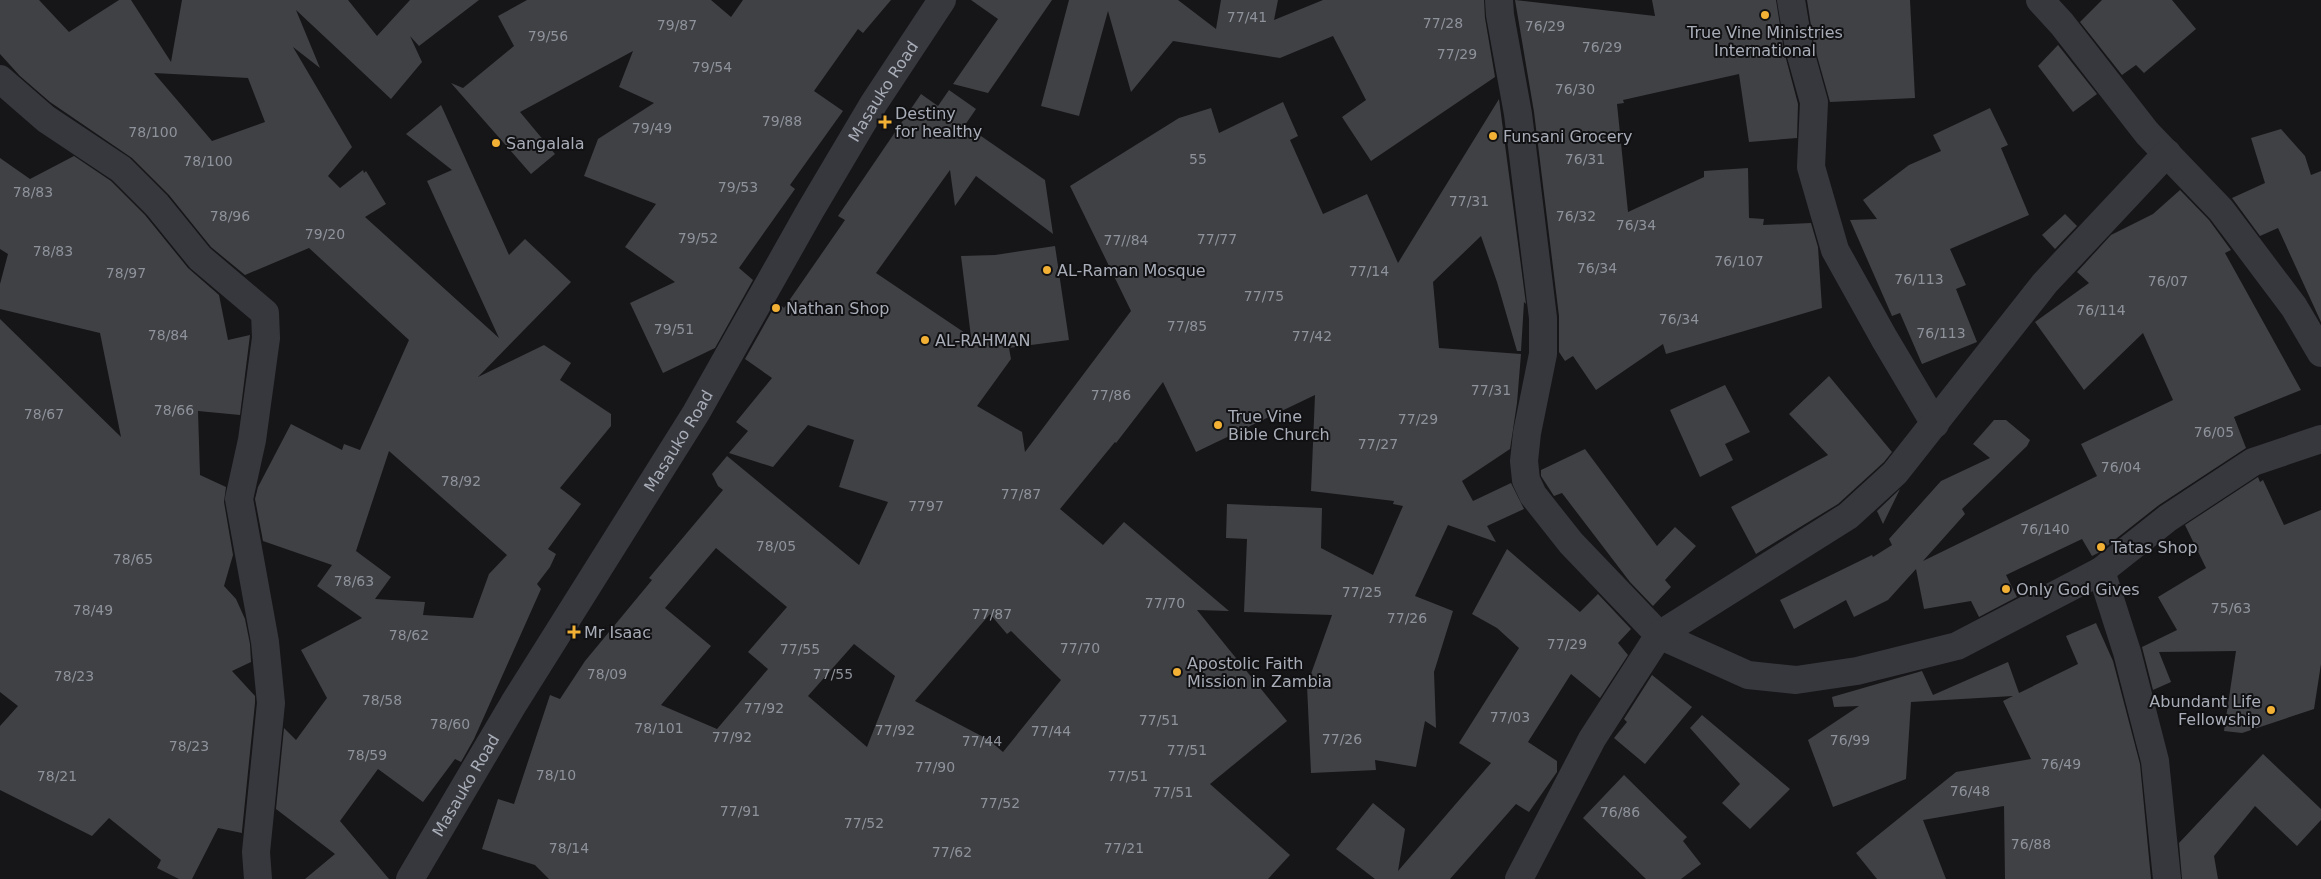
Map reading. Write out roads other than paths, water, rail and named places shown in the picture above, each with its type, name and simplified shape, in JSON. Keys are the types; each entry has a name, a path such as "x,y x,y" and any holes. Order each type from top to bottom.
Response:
{"street":[{"name":"Masauko Road","path":"410,879 520,695 696,413 810,211 874,103 942,0"},
{"path":"1499,0 1518,114 1542,318 1543,354 1524,461 1526,480 1533,496 1571,543 1659,634 1748,675 1796,680 1857,670 1957,646 2101,572 2168,518 2253,462 2321,439"},
{"path":"1791,0 1799,48 1814,102 1811,167 1834,250 1935,424"},
{"path":"2040,0 2062,24 2146,133 2221,210 2294,307 2321,353"},
{"path":"0,79 46,119 121,168 157,205 200,258 265,313 266,338 252,440 239,499 265,642 271,703 256,852 258,879"},
{"path":"1519,879 1592,739 1659,634 1848,516 1896,473 2045,283 2167,153"},
{"path":"2101,572 2128,652 2155,761 2167,879"}],"place":[{"name":"True Vine Ministries International","path":"1765,15"},
{"name":"Destiny for healthy","path":"885,122"},
{"name":"Funsani Grocery","path":"1493,136"},
{"name":"Sangalala","path":"496,143"},
{"name":"AL-Raman Mosque","path":"1047,270"},
{"name":"Nathan Shop","path":"776,308"},
{"name":"AL-RAHMAN","path":"925,340"},
{"name":"True Vine Bible Church","path":"1218,425"},
{"name":"Tatas Shop","path":"2101,547"},
{"name":"Only God Gives","path":"2006,589"},
{"name":"Mr Isaac","path":"574,632"},
{"name":"Apostolic Faith Mission in Zambia","path":"1177,672"},
{"name":"Abundant Life Fellowship","path":"2271,710"}]}
